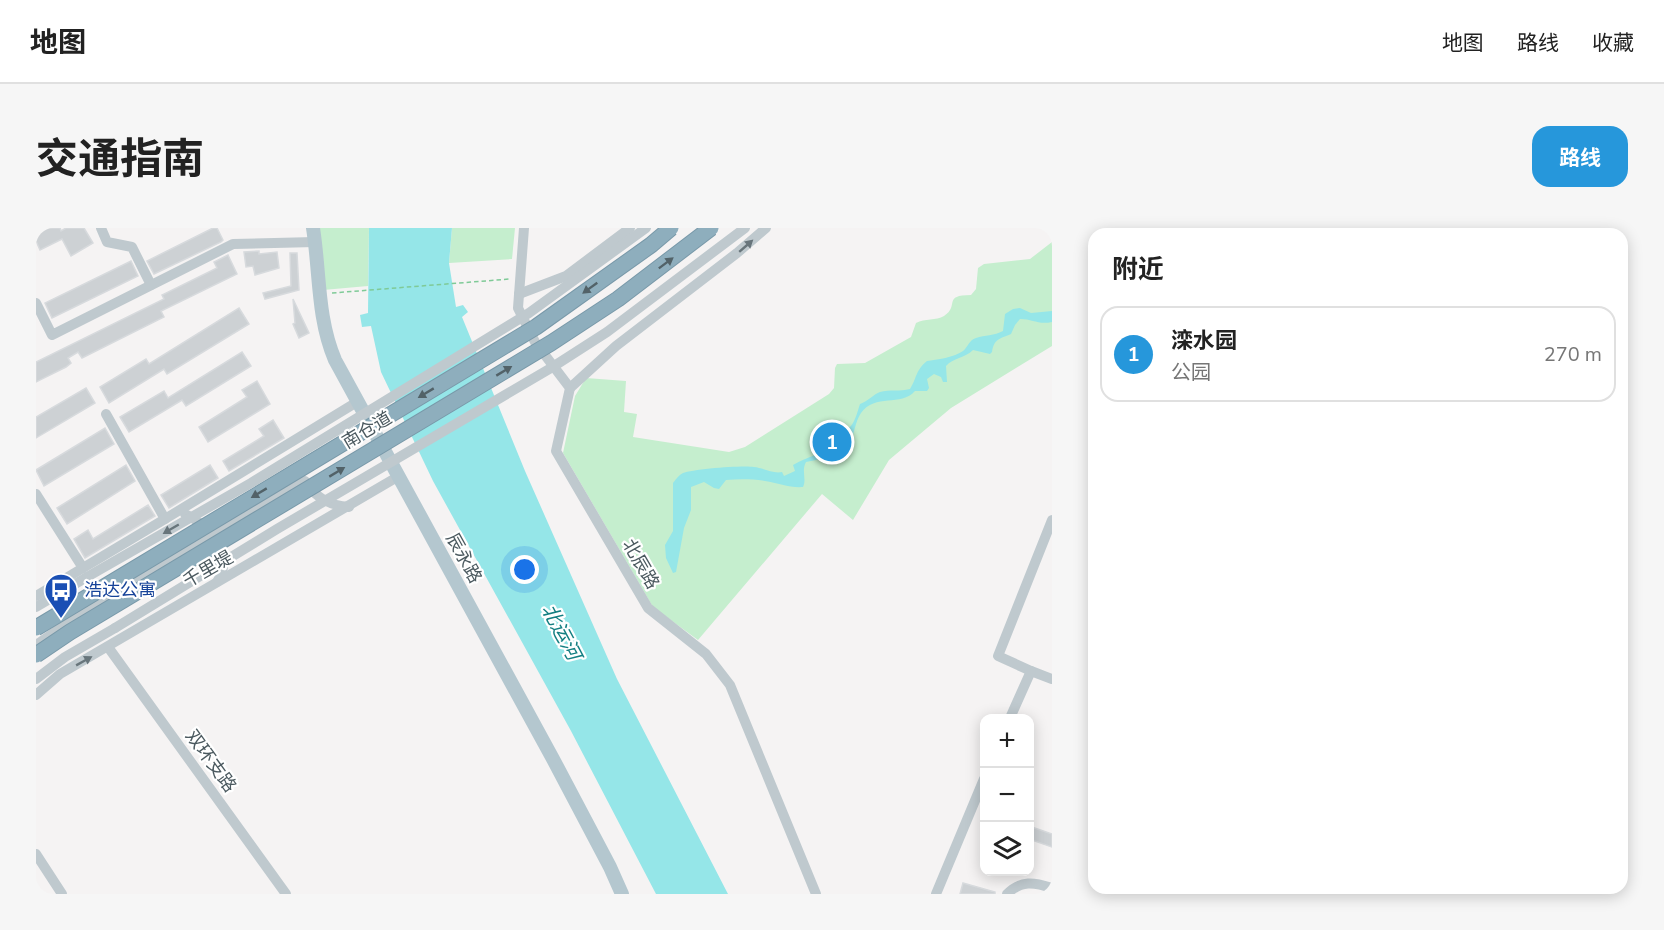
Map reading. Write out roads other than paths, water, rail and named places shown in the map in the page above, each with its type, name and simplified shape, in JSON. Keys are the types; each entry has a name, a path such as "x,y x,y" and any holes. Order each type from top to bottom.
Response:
{"highway":[{"name":"南仓道","path":"36,628 536,327 651,245 671,228"},
{"name":"南仓道","path":"36,655 560,338 618,299 711,228"}],"main road":[{"name":"辰永路","path":"313,235 328,345 354,402"},
{"name":"辰永路","path":"313,235 324,341 333,361 553,759 622,894"},
{"name":"辰永路","path":"398,477 550,761 604,865 616,894"}],"street":[{"path":"101,228 107,242 132,247 151,285"},
{"path":"524,228 518,308 535,342 570,388 616,346 766,228"},
{"path":"519,294 566,276 630,228"},
{"path":"36,596 251,483 530,314 646,228"},
{"path":"36,679 65,657 551,368 607,332 745,228"},
{"path":"36,303 52,335 233,244 313,235"},
{"name":"北辰路","path":"570,388 556,451 648,608 706,654 730,685 816,894"},
{"path":"36,607 165,519 354,402"},
{"path":"106,414 165,519"},
{"path":"307,432 298,449 299,466 305,481 318,497 326,502 349,507"},
{"name":"千里堤","path":"36,694 60,674 398,477"},
{"path":"36,645 305,481"},
{"path":"36,494 85,572"},
{"path":"178,512 197,520 213,537 224,562 224,570 217,582"},
{"path":"1052,520 998,656 1052,679"},
{"name":"双环支路","path":"108,647 286,894"},
{"path":"1012,714 1030,671"},
{"path":"936,894 980,789"},
{"path":"36,854 62,894"},
{"path":"1007,894 1024,884 1036,883 1052,888"}],"water":[{"name":"北运河","path":"369,228 452,228 449,263 456,307 463,305 468,312 462,317 525,471 617,679 728,894 656,894 571,731 433,481 381,372 371,326 362,327 360,315 368,313"},
{"path":"1020,308 1031,313 1052,311 1052,322 1043,323 1020,319 1011,334 996,342 990,354 973,350 949,363 946,366 947,382 943,382 941,377 934,374 927,379 929,388 927,391 915,391 903,398 873,403 861,413 850,444 816,460 806,462 803,487 741,479 726,480 719,489 704,482 691,487 691,510 684,528 676,572 673,573 666,558 665,545 673,531 673,483 680,475 697,470 740,467 782,472 784,476 795,471 793,465 842,444 844,431 853,424 860,404 880,392 910,389 918,371 927,361 955,355 963,351 974,339 1003,331 1005,314"}],"place":[{"name":"滦水园","path":"832,442"},
{"name":"浩达公寓","path":"61,619"}]}
